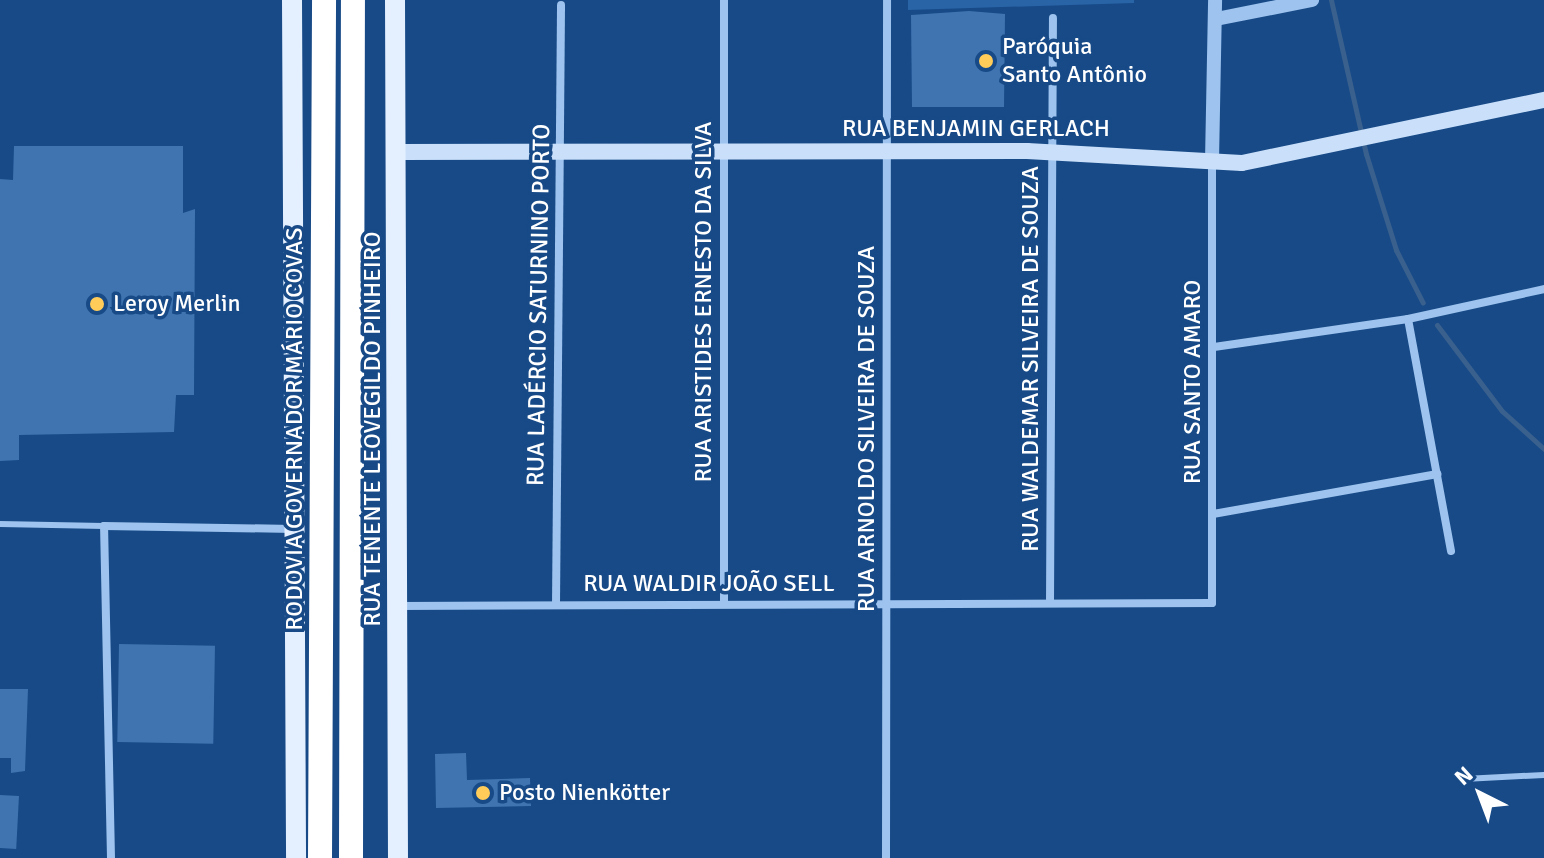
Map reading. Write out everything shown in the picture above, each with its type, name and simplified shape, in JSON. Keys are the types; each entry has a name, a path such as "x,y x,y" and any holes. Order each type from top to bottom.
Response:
{"highway":[{"name":"RODOVIA GOVERNADOR MÁRIO COVAS","path":"320,858 324,0"},
{"path":"353,0 353,852"},
{"path":"309,858 320,773"}],"main road":[{"path":"292,0 296,858"},
{"name":"RUA TENENTE LEOVEGILDO PINHEIRO","path":"395,0 399,152 398,858"},
{"name":"RUA BENJAMIN GERLACH","path":"399,152 1051,152 1212,161 1263,160 1544,100"}],"street":[{"name":"RUA ARISTIDES ERNESTO DA SILVA","path":"724,0 724,604"},
{"name":"RUA ARNOLDO SILVEIRA DE SOUZA","path":"886,858 887,0"},
{"path":"1212,161 1215,0"},
{"path":"1216,19 1312,0"},
{"name":"RUA LADÉRCIO SATURNINO PORTO","path":"556,605 561,5"},
{"name":"RUA WALDEMAR SILVEIRA DE SOUZA","path":"1050,603 1053,18"},
{"name":"RUA SANTO AMARO","path":"1212,161 1212,603"},
{"path":"1214,347 1408,319 1544,289"},
{"path":"1408,319 1451,551"},
{"path":"1213,514 1437,474"},
{"path":"111,858 104,526 294,529"},
{"name":"RUA WALDIR JOÃO SELL","path":"398,606 1212,603"}],"lane":[{"path":"0,524 104,526"},
{"path":"1464,779 1544,775"}],"shaded area":[{"path":"908,0 1134,0 1134,3 908,10"}],"building":[{"path":"969,11 1005,14 1004,107 912,107 911,15"},
{"name":"Leroy Merlin","path":"14,146 183,146 183,213 195,209 194,395 176,395 174,432 19,435 19,460 0,461 0,179 13,180"},
{"path":"119,644 215,646 213,744 117,742"},
{"path":"0,689 28,689 25,771 11,773 11,758 0,758"},
{"name":"Posto Nienkötter","path":"466,753 467,780 530,778 531,806 436,808 435,754"},
{"path":"0,795 19,796 16,849 0,848"}],"waterway":[{"path":"1331,0 1366,154 1396,250 1423,303"},
{"path":"1437,325 1502,411 1544,449"}],"place":[{"name":"Paróquia Santo Antônio","path":"986,61"},
{"name":"Leroy Merlin","path":"97,304"},
{"name":"Posto Nienkötter","path":"483,793"}]}
